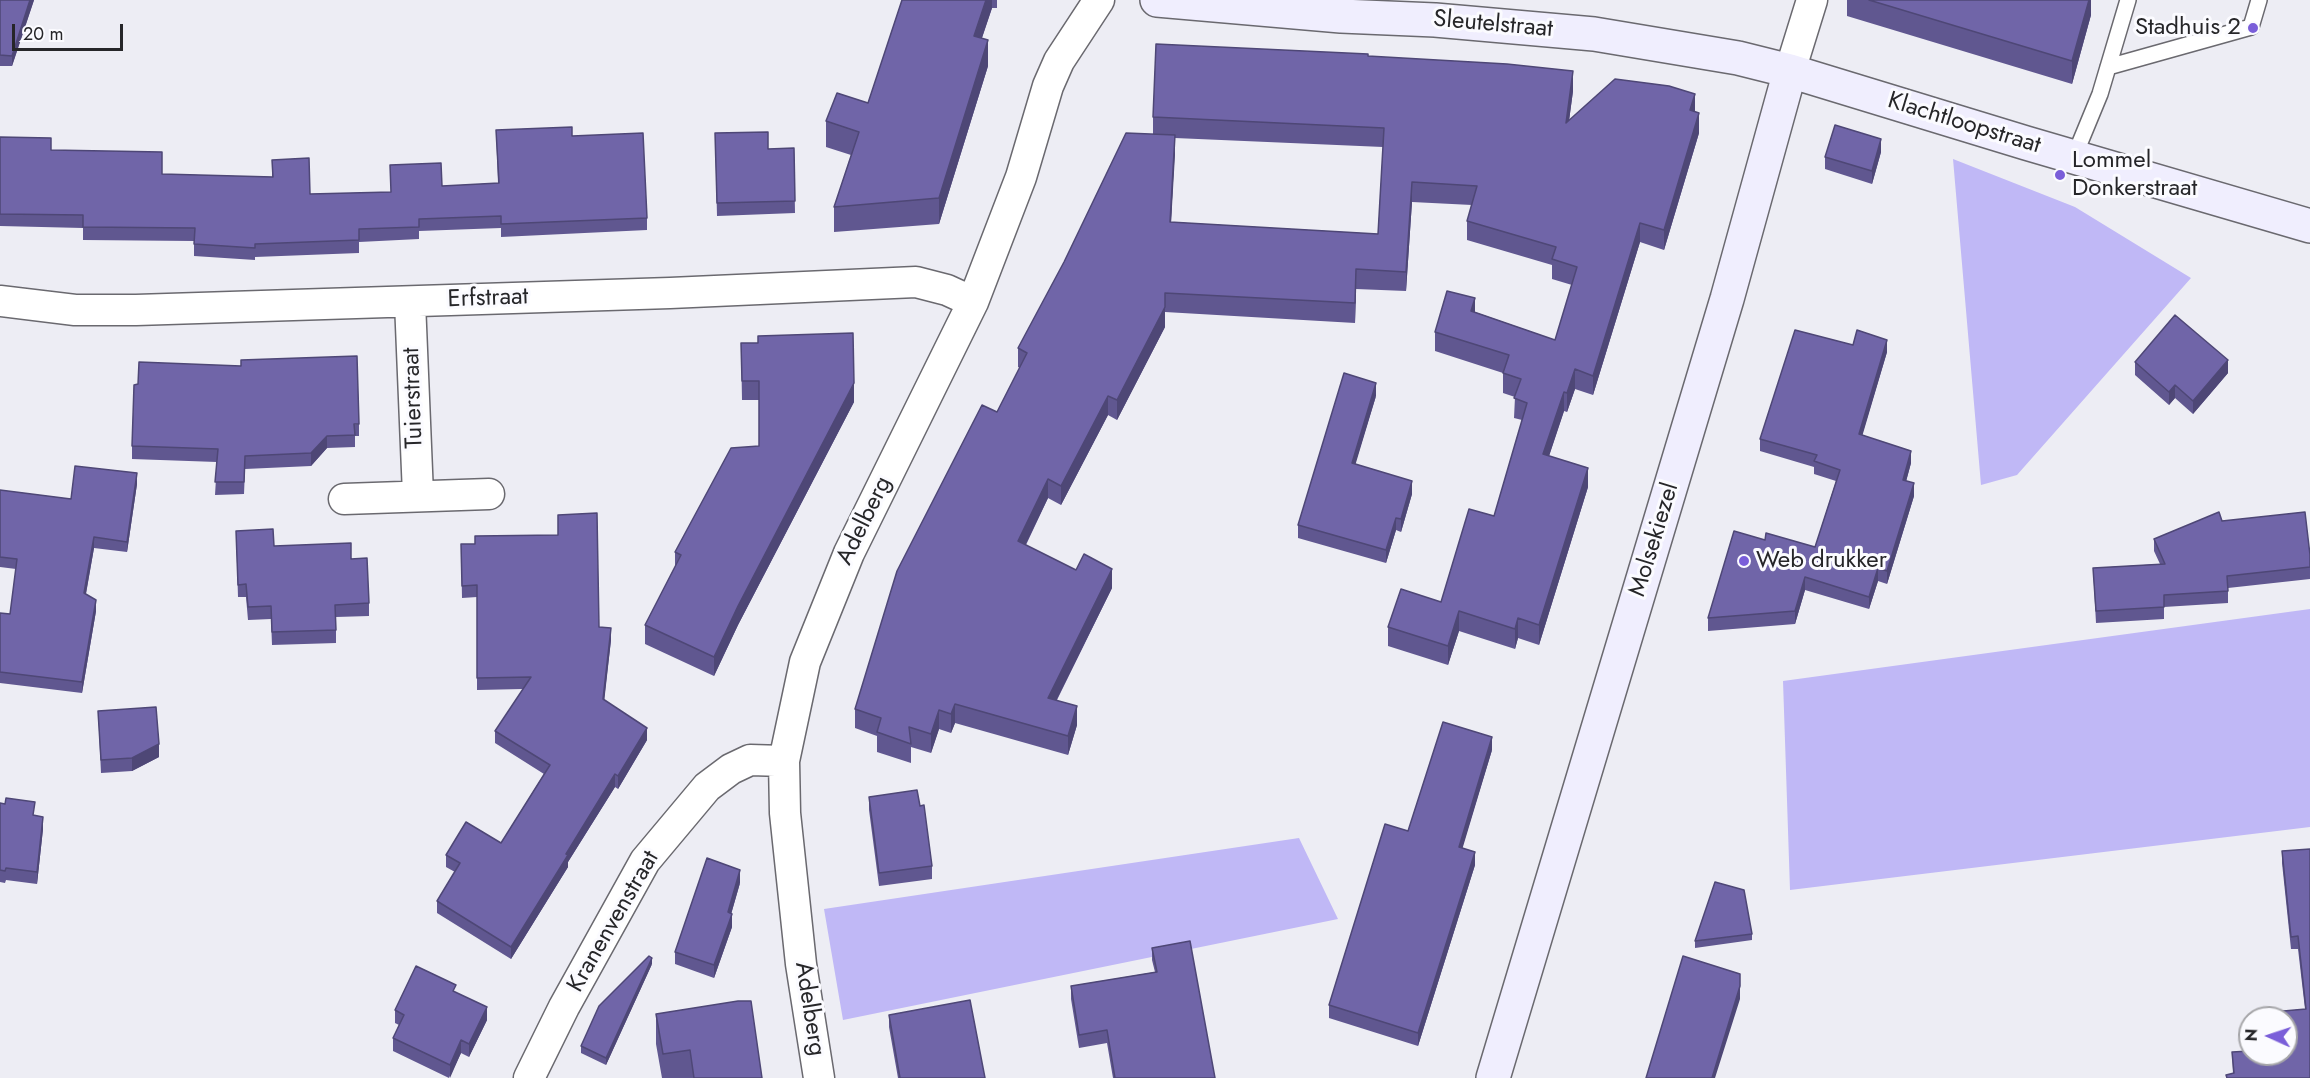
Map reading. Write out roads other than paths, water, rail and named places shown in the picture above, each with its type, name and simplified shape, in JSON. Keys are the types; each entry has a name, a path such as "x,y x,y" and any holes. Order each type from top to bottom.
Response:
{"main road":[{"name":"Sleutelstraat","path":"1157,0 1296,13 1435,20 1594,34 1738,58 1790,71"},
{"name":"Klachtloopstraat","path":"1790,71 2310,226"},
{"name":"Molsekiezel","path":"1492,1078 1727,299 1790,71"}],"street":[{"name":"Adelberg","path":"819,1078 801,964 785,813 784,761 805,662 849,553 973,302 1021,177 1048,86 1059,61 1099,0"},
{"name":"Molsekiezel","path":"1790,71 1812,0"},
{"name":"Erfstraat","path":"0,301 75,310 126,310 670,293 916,282 947,290 973,302"},
{"name":"Tuierstraat","path":"410,302 418,495"},
{"path":"344,499 489,494"},
{"name":"Kranenvenstraat","path":"530,1078 564,1007 645,861 707,787 730,769 750,760 784,761"}],"lane":[{"path":"2074,157 2100,94 2128,0"},
{"path":"2108,67 2250,27 2259,0"}],"place":[{"name":"Stadhuis 2","path":"2253,28"},
{"name":"Lommel Donkerstraat","path":"2060,175"},
{"name":"Web drukker","path":"1744,561"}]}
